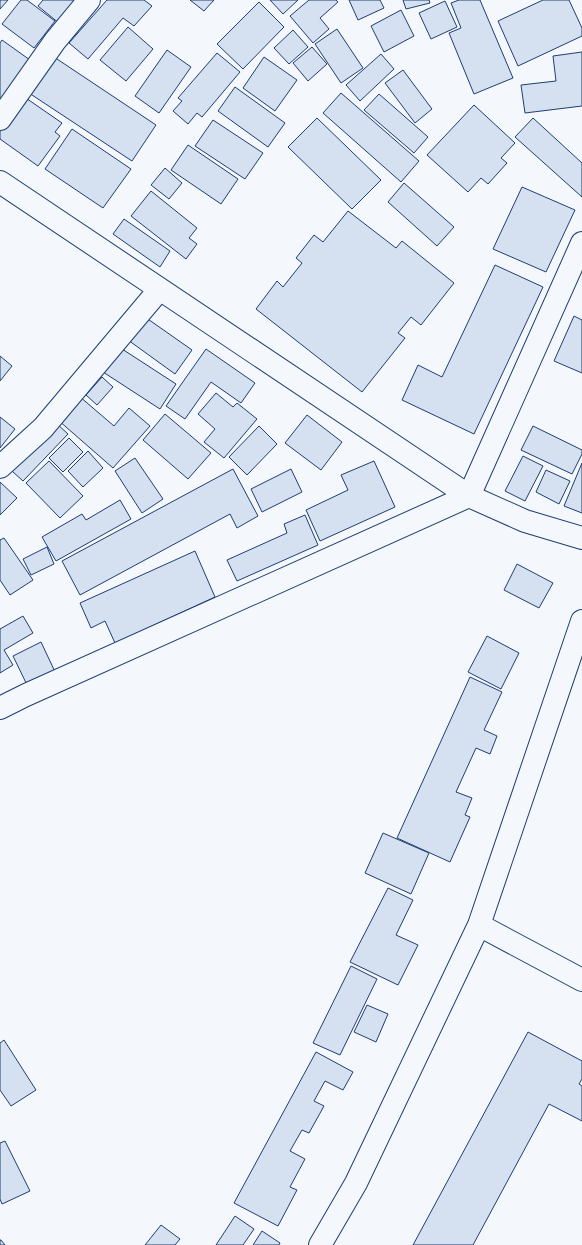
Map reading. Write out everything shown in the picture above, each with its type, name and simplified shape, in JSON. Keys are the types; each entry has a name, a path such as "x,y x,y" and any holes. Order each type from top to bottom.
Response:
{"street":[{"path":"0,119 55,41 89,0"},
{"path":"0,182 159,290 469,496 525,521 582,538"},
{"path":"0,708 469,496 582,243"},
{"path":"0,467 43,428 159,290"},
{"path":"320,1245 356,1183 479,925 582,621"},
{"path":"479,925 582,980"}],"building":[{"path":"0,0 8,0 0,9"},
{"path":"21,0 27,0 55,21 34,48 2,24"},
{"path":"43,0 80,0 60,24 38,6"},
{"path":"107,0 144,0 152,6 134,26 123,18 88,59 69,43"},
{"path":"190,0 214,0 204,11"},
{"path":"270,0 298,0 283,14"},
{"path":"309,0 336,0 338,2 320,18 329,29 313,43 290,16"},
{"path":"349,0 380,0 384,8 358,20"},
{"path":"403,0 429,0 430,3 406,9"},
{"path":"459,0 480,0 513,78 474,94 449,33 461,28 451,3"},
{"path":"543,0 569,0 582,28 582,36 518,66 498,21"},
{"path":"445,1 457,27 431,39 419,13"},
{"path":"259,2 284,27 243,69 217,44"},
{"path":"401,10 414,36 384,52 371,26"},
{"path":"128,27 153,49 126,81 100,60"},
{"path":"337,29 363,68 341,83 315,44"},
{"path":"293,30 308,47 289,64 274,48"},
{"path":"2,40 30,60 0,102 0,43"},
{"path":"312,47 327,64 308,81 293,63"},
{"path":"167,50 191,67 159,113 135,96"},
{"path":"582,52 582,106 525,113 521,85 556,81 553,56"},
{"path":"217,53 240,72 202,117 197,113 188,124 173,111 182,101 178,98"},
{"path":"381,54 394,69 360,101 346,85"},
{"path":"54,57 156,125 132,161 29,93"},
{"path":"264,57 297,80 275,111 243,88"},
{"path":"403,70 432,109 415,123 385,83"},
{"path":"235,87 285,123 268,147 218,111"},
{"path":"341,93 419,161 401,182 323,113"},
{"path":"379,94 428,137 414,153 364,110"},
{"path":"23,96 62,123 55,132 60,136 38,166 0,139 0,128"},
{"path":"474,105 515,143 501,158 507,163 488,184 481,178 468,192 427,155"},
{"path":"317,118 381,180 352,209 288,147"},
{"path":"533,118 582,163 582,197 515,137"},
{"path":"213,120 263,153 245,179 195,146"},
{"path":"72,129 131,169 103,208 45,169"},
{"path":"188,145 238,179 221,204 171,170"},
{"path":"165,168 182,183 169,199 151,185"},
{"path":"404,183 454,227 437,246 388,202"},
{"path":"522,187 575,210 546,272 493,249"},
{"path":"151,191 197,228 189,238 197,244 186,259 131,216"},
{"path":"348,211 396,248 402,241 454,283 421,325 411,317 398,333 405,338 362,392 256,309 277,281 283,287 302,263 296,258 314,235 323,242"},
{"path":"124,219 170,251 160,267 113,234"},
{"path":"495,265 543,287 474,434 402,400 418,365 442,377"},
{"path":"574,316 582,320 582,373 554,361"},
{"path":"145,317 192,350 175,374 128,340"},
{"path":"119,347 176,384 160,409 103,372"},
{"path":"206,349 255,383 241,403 211,382 185,419 166,406"},
{"path":"0,356 12,366 0,381"},
{"path":"102,377 113,387 97,405 86,395"},
{"path":"216,393 233,407 237,403 257,419 224,458 204,442 215,429 198,414"},
{"path":"79,396 114,426 129,408 150,426 113,468 58,420"},
{"path":"165,414 211,453 188,479 143,440"},
{"path":"307,415 342,442 321,470 285,443"},
{"path":"0,417 15,429 0,448"},
{"path":"57,424 68,434 23,481 12,471"},
{"path":"259,426 277,444 247,475 229,457"},
{"path":"533,426 582,450 582,454 572,474 521,450"},
{"path":"69,438 83,452 63,472 49,458"},
{"path":"88,451 103,468 83,487 68,471"},
{"path":"523,456 543,466 525,501 505,491"},
{"path":"135,458 163,499 142,513 115,471"},
{"path":"49,461 83,496 60,518 26,483"},
{"path":"374,461 395,507 320,541 306,510 348,490 341,475"},
{"path":"582,463 582,513 564,506"},
{"path":"233,469 258,516 237,528 230,514 80,595 62,561"},
{"path":"291,469 302,492 262,512 251,489"},
{"path":"546,470 570,481 559,504 536,492"},
{"path":"0,482 17,498 0,515"},
{"path":"120,500 131,519 56,561 42,537 82,514 86,520"},
{"path":"305,515 318,545 237,581 227,560 287,533 284,524"},
{"path":"4,538 33,580 10,595 0,580 0,540"},
{"path":"47,547 54,564 31,575 23,559"},
{"path":"195,551 215,597 115,643 105,621 91,628 80,603"},
{"path":"517,564 553,583 539,608 504,590"},
{"path":"23,616 33,633 4,650 13,665 0,673 0,629"},
{"path":"487,636 519,653 501,689 468,672"},
{"path":"41,642 57,676 29,689 13,656"},
{"path":"470,677 502,692 484,730 497,736 490,754 476,748 456,792 472,798 465,815 470,817 450,862 397,838"},
{"path":"383,833 429,853 411,894 365,873"},
{"path":"388,888 413,900 396,935 418,945 398,985 350,962"},
{"path":"351,966 377,979 340,1055 313,1043"},
{"path":"367,1005 388,1014 376,1042 354,1032"},
{"path":"528,1032 582,1061 582,1079 579,1084 582,1086 582,1121 549,1104 473,1245 413,1245"},
{"path":"4,1040 36,1090 11,1106 0,1090 0,1043"},
{"path":"316,1052 353,1072 343,1090 325,1081 314,1101 324,1106 309,1133 302,1130 290,1151 305,1159 290,1187 297,1190 278,1226 234,1203"},
{"path":"5,1141 30,1191 2,1204 0,1199 0,1143"},
{"path":"235,1216 254,1229 243,1245 216,1245"},
{"path":"161,1225 180,1239 175,1245 145,1245"},
{"path":"262,1231 280,1243 279,1245 253,1245"},
{"path":"1,1240 5,1245 0,1245"}]}
